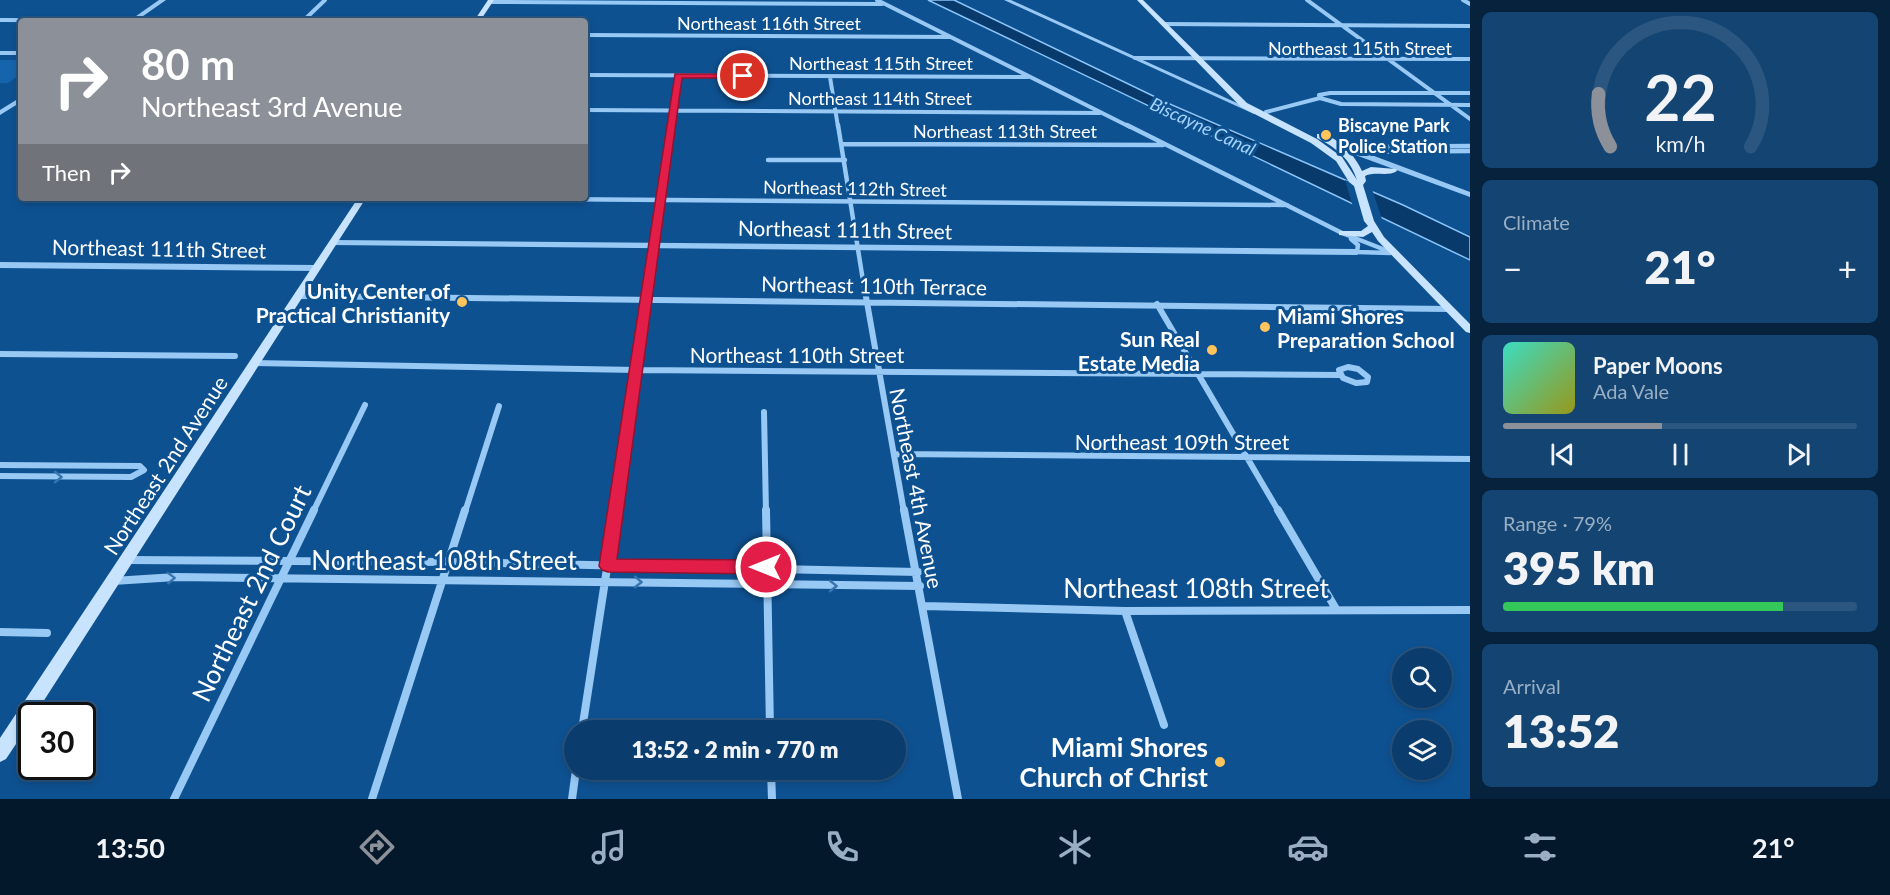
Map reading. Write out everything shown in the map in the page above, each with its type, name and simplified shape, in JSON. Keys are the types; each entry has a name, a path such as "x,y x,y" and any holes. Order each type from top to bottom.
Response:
{"main road":[{"path":"1140,0 1168,24"},
{"path":"1147,0 1201,58 1254,109 1321,145 1344,152"},
{"path":"479,18 490,1"},
{"path":"1254,109 1266,112 1344,152 1359,180 1373,227 1394,253 1470,330"},
{"path":"1359,180 1371,170 1393,171"},
{"name":"Northeast 2nd Avenue","path":"0,753 360,201"},
{"path":"1342,233 1363,234 1373,227"}],"street":[{"path":"137,18 164,0"},
{"path":"306,18 326,0"},
{"path":"877,0 1342,233 1394,253"},
{"path":"1007,0 1223,94 1218,97 1254,109"},
{"path":"1015,0 1142,59"},
{"path":"1306,0 1470,119"},
{"path":"1463,0 1470,4"},
{"path":"490,1 885,4"},
{"path":"0,20 18,20"},
{"path":"1168,24 1470,26"},
{"name":"Northeast 116th Street","path":"588,35 952,37"},
{"path":"0,53 18,53"},
{"name":"Northeast 115th Street","path":"1142,59 1470,60"},
{"name":"Northeast 115th Street","path":"1142,59 1470,60"},
{"name":"Northeast 115th Street","path":"588,75 1032,77"},
{"path":"584,720 648,300 678,76"},
{"name":"Northeast 4th Avenue","path":"830,76 860,247 878,371 918,572 958,799"},
{"path":"1320,98 1321,94 1330,93 1470,93"},
{"path":"1266,112 1320,98 1341,104 1470,105"},
{"path":"0,111 17,99"},
{"name":"Northeast 114th Street","path":"588,110 1102,113"},
{"name":"Northeast 113th Street","path":"842,144 1167,145"},
{"path":"1344,152 1470,149"},
{"path":"1344,152 1374,154 1470,149"},
{"path":"1344,152 1470,201"},
{"path":"1374,154 1470,195"},
{"path":"768,160 845,159"},
{"name":"Northeast 112th Street","path":"588,199 1287,205"},
{"path":"1342,233 1358,245 1357,252 1394,253"},
{"name":"Northeast 111th Street","path":"333,243 1357,252"},
{"name":"Northeast 111th Street","path":"0,264 317,268"},
{"name":"Northeast 110th Terrace","path":"298,296 1449,309"},
{"path":"1157,304 1245,458 1336,609"},
{"path":"0,354 235,356"},
{"name":"Northeast 110th Street","path":"254,363 637,370 1340,375 1356,383 1365,383 1368,380 1362,371 1348,367 1339,370 1340,375"},
{"name":"Northeast 2nd Court","path":"174,799 365,405"},
{"path":"372,799 499,406"},
{"path":"764,412 770,720"},
{"name":"Northeast 109th Street","path":"894,454 1470,459"},
{"path":"0,465 140,466 144,470 131,477 0,476"},
{"path":"35,476 44,465"},
{"name":"Northeast 108th Street","path":"126,560 447,562 918,572"},
{"name":"Northeast 108th Street","path":"112,581 176,578 920,586"},
{"name":"Northeast 108th Street","path":"923,606 1125,611 1470,610"},
{"path":"1125,611 1164,725"},
{"path":"0,632 47,633"},
{"path":"572,799 575,780"},
{"path":"771,780 772,799"}],"shaded area":[{"path":"0,60 18,60 18,76 8,83 0,83"}],"water":[{"name":"Biscayne Canal","path":"928,0 954,0 1172,105 1403,205 1470,237 1470,260"}],"pier":[{"path":"1345,180 1372,189 1382,219 1353,207"}],"place":[{"name":"Biscayne Park Police Station","path":"1326,135"},
{"name":"Unity Center of Practical Christianity","path":"462,302"},
{"name":"Miami Shores Preparation School","path":"1265,327"},
{"name":"Sun Real Estate Media","path":"1212,350"},
{"name":"Miami Shores Church of Christ","path":"1220,762"}],"route":[{"path":"743,76 678,76 648,300 608,566 766,567"}]}
